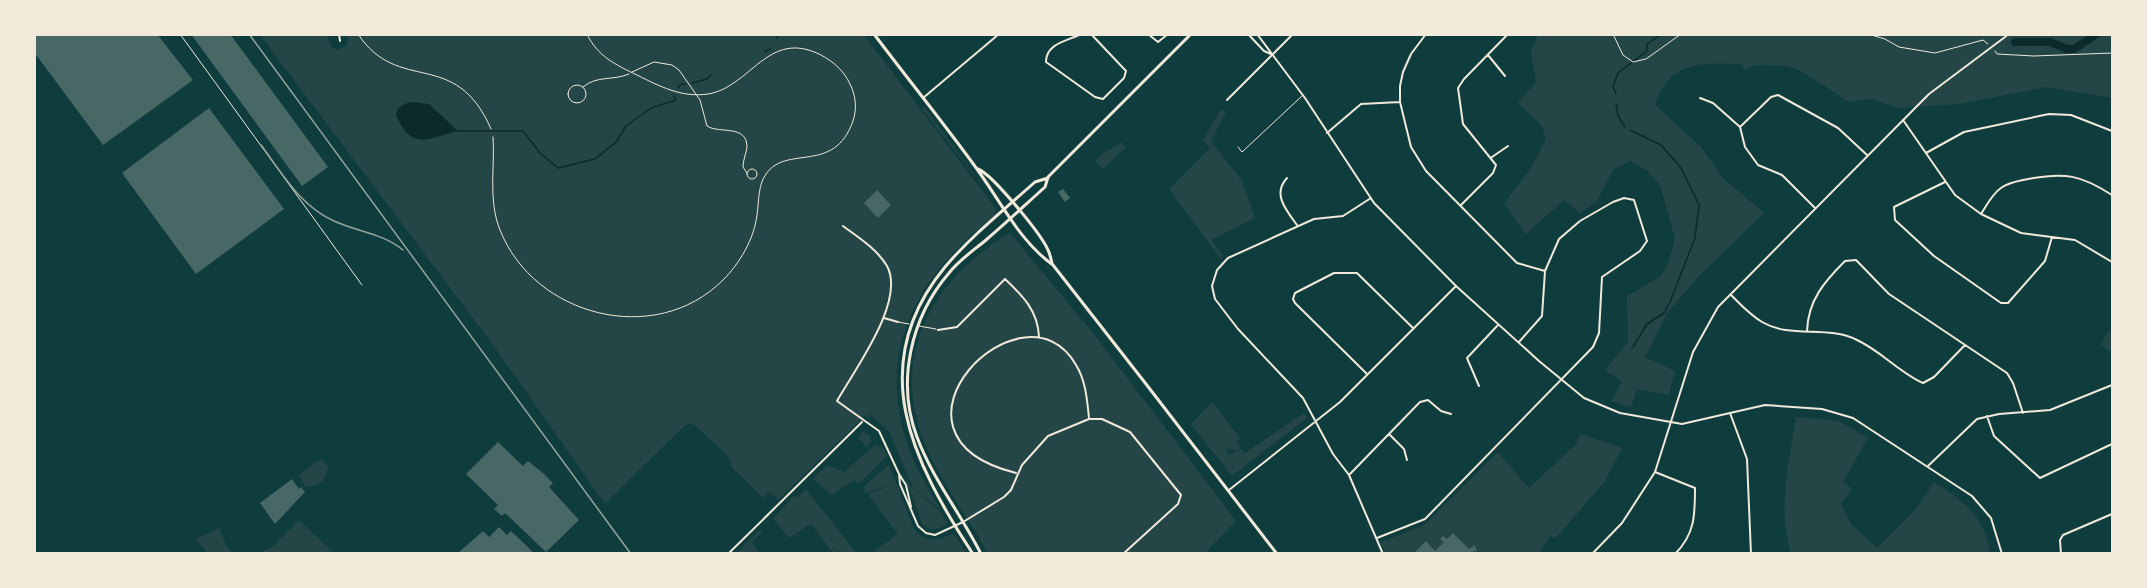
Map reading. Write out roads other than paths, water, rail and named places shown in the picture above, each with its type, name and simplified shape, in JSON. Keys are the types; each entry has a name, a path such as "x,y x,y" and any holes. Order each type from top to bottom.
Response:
{"main road":[{"path":"874,34 977,168 1010,219 1040,256 1053,265 1278,554"},
{"path":"973,554 912,440 903,400 903,362 913,322 928,290 958,253 1035,182 1048,177 1191,34"},
{"path":"977,168 986,172 1018,210 1048,249 1053,265"},
{"path":"981,554 916,435 909,400 909,361 919,322 938,287 950,271 1045,188 1048,177"}],"street":[{"path":"339,34 340,41"},
{"path":"923,98 999,34"},
{"path":"1068,34 1069,39"},
{"path":"1081,34 1056,45 1048,52 1046,62 1095,97 1102,99 1124,78 1126,71 1091,34"},
{"path":"1148,34 1157,42 1168,34"},
{"path":"1248,34 1264,51 1272,55"},
{"path":"1257,34 1303,96 1371,198 1456,286 1562,381 1604,408 1672,422 1694,423 1765,405 1837,412 1868,425 1972,496 1988,514 1996,531 2002,554"},
{"path":"1227,100 1293,34"},
{"path":"1426,34 1418,43 1402,72 1400,102 1408,138 1422,166 1517,263 1545,271"},
{"path":"1461,205 1493,173 1496,165 1492,157 1463,124 1458,88 1508,34"},
{"path":"1592,554 1622,523 1655,472 1700,337 1718,307 1867,155 1943,82 2009,34"},
{"path":"1488,55 1504,76"},
{"path":"1740,127 1771,97 1778,95 1838,128 1867,155"},
{"path":"1700,98 1713,103 1740,127 1745,147 1758,165 1782,175 1815,208"},
{"path":"1327,133 1361,104 1400,102"},
{"path":"1926,153 1971,130 2049,114 2071,115 2112,131"},
{"path":"1903,120 1910,126 1945,182 1959,198 1981,214 2021,233 2068,238 2095,250 2112,262"},
{"path":"1492,157 1508,146"},
{"path":"1981,214 1999,189 2007,184 2043,176 2063,174 2080,178 2094,183 2112,195"},
{"path":"1287,178 1279,188 1278,194 1297,225"},
{"path":"1945,182 1894,207 1895,220 1934,256 2001,303 2008,303 2045,261 2052,237"},
{"path":"1377,538 1425,519 1593,347 1598,336 1602,277 1647,244 1647,233 1634,200 1629,197 1619,199 1570,228 1557,241 1545,271 1542,316 1519,342"},
{"path":"1371,198 1343,216 1314,219 1297,225 1269,241 1228,258 1216,270 1212,288 1218,304 1250,343 1300,393 1333,454 1349,475 1383,554"},
{"path":"843,226 868,246 888,268 892,291 883,318 837,401 882,435 906,485 918,526 926,533 943,533 963,522 1008,493 1016,473 1036,446 1048,436 1089,419 1108,420 1130,432 1181,495 1178,504 1123,554"},
{"path":"1807,331 1815,296 1830,276 1851,258 1856,260 1889,294 2010,376 2023,413"},
{"path":"1367,374 1295,303 1293,299 1295,293 1334,273 1357,273 1413,328"},
{"path":"938,330 957,327 1005,279 1026,298 1037,321 1039,337"},
{"path":"1229,490 1340,402 1456,286"},
{"path":"1731,294 1748,312 1764,323 1778,328 1833,332 1856,339 1923,383 1934,377 1965,345"},
{"path":"883,318 898,322"},
{"path":"1479,386 1467,358 1498,325"},
{"path":"1016,473 986,463 964,447 952,422 953,399 963,374 980,359 1007,342 1039,337 1068,353 1077,366 1084,385 1089,419"},
{"path":"1928,466 1965,428 1987,416 2059,408 2112,385"},
{"path":"1349,475 1424,400 1451,414"},
{"path":"1730,413 1748,459 1751,554"},
{"path":"1987,416 1994,436 2040,478 2112,444"},
{"path":"728,554 862,422"},
{"path":"1389,434 1404,449 1407,460"},
{"path":"1655,472 1695,488 1695,517 1692,532 1686,543 1675,554"},
{"path":"2061,554 2063,535 2112,514"}],"lane":[{"path":"180,34 362,285"},
{"path":"1238,147 1242,152 1303,96"},
{"path":"898,322 938,330"}],"waterway":[{"path":"777,38 779,34"},
{"path":"1616,94 1613,86 1618,73 1647,51 1647,44 1661,34"},
{"path":"2015,42 2050,42 2067,49 2074,49 2097,34"},
{"path":"765,52 771,48"},
{"path":"692,83 707,79 711,75"},
{"path":"678,88 681,84 685,84"},
{"path":"458,131 523,131 540,153 558,168 595,159 616,142 626,126 651,108 676,100 674,96"},
{"path":"1616,104 1618,116 1625,127"},
{"path":"1630,130 1661,145 1681,168 1699,205 1695,238 1670,302 1664,313 1647,324 1633,347"}],"railway":[{"path":"249,34 631,554"},
{"path":"261,145 301,198 311,207 334,221 378,236 403,250"}]}
